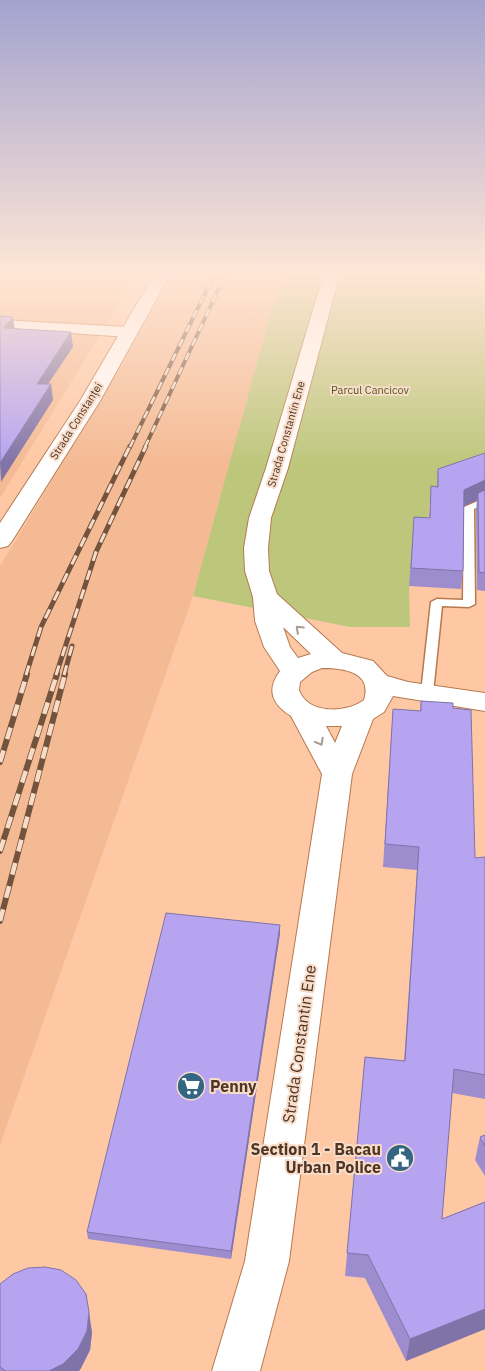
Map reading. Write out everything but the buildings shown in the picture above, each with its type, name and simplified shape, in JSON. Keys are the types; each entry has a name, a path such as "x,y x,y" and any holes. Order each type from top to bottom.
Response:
{"main road":[{"name":"Strada Constanței","path":"0,541 90,401 125,337"},
{"name":"Strada Constantin Ene","path":"292,671 277,647 268,621 265,596 257,571 256,548 260,518 277,468 314,337"},
{"name":"Strada Constantin Ene","path":"265,596 334,660"},
{"path":"380,682 381,694 375,705 361,714 342,718 322,717 304,711 290,701 284,688 286,679 292,671 304,664 318,660 334,660 363,667 380,682 397,689 485,702"},
{"path":"304,711 337,774"},
{"name":"Strada Constantin Ene","path":"236,1371 267,1261 337,774 361,714"}],"lane":[{"path":"427,693 437,602 469,604 470,506 485,502"}],"shaded area":[{"path":"0,337 99,337 0,498"},
{"path":"138,337 264,337 193,596 0,1145 0,566"}],"green space":[{"name":"Parcul Cancicov","path":"264,337 485,337 485,469 436,504 429,504 428,535 409,586 410,627 350,627 193,596"}],"railway":[{"path":"130,447 184,337"},
{"path":"145,447 196,337"},
{"path":"26,675 41,627 130,446"},
{"path":"56,675 96,552 146,446"},
{"path":"64,675 72,646"},
{"path":"0,762 27,674"},
{"path":"0,851 57,674"},
{"path":"0,921 65,674"}],"place":[{"name":"Penny","path":"191,1086"},
{"name":"Section 1 - Bacau Urban Police","path":"400,1158"}]}
